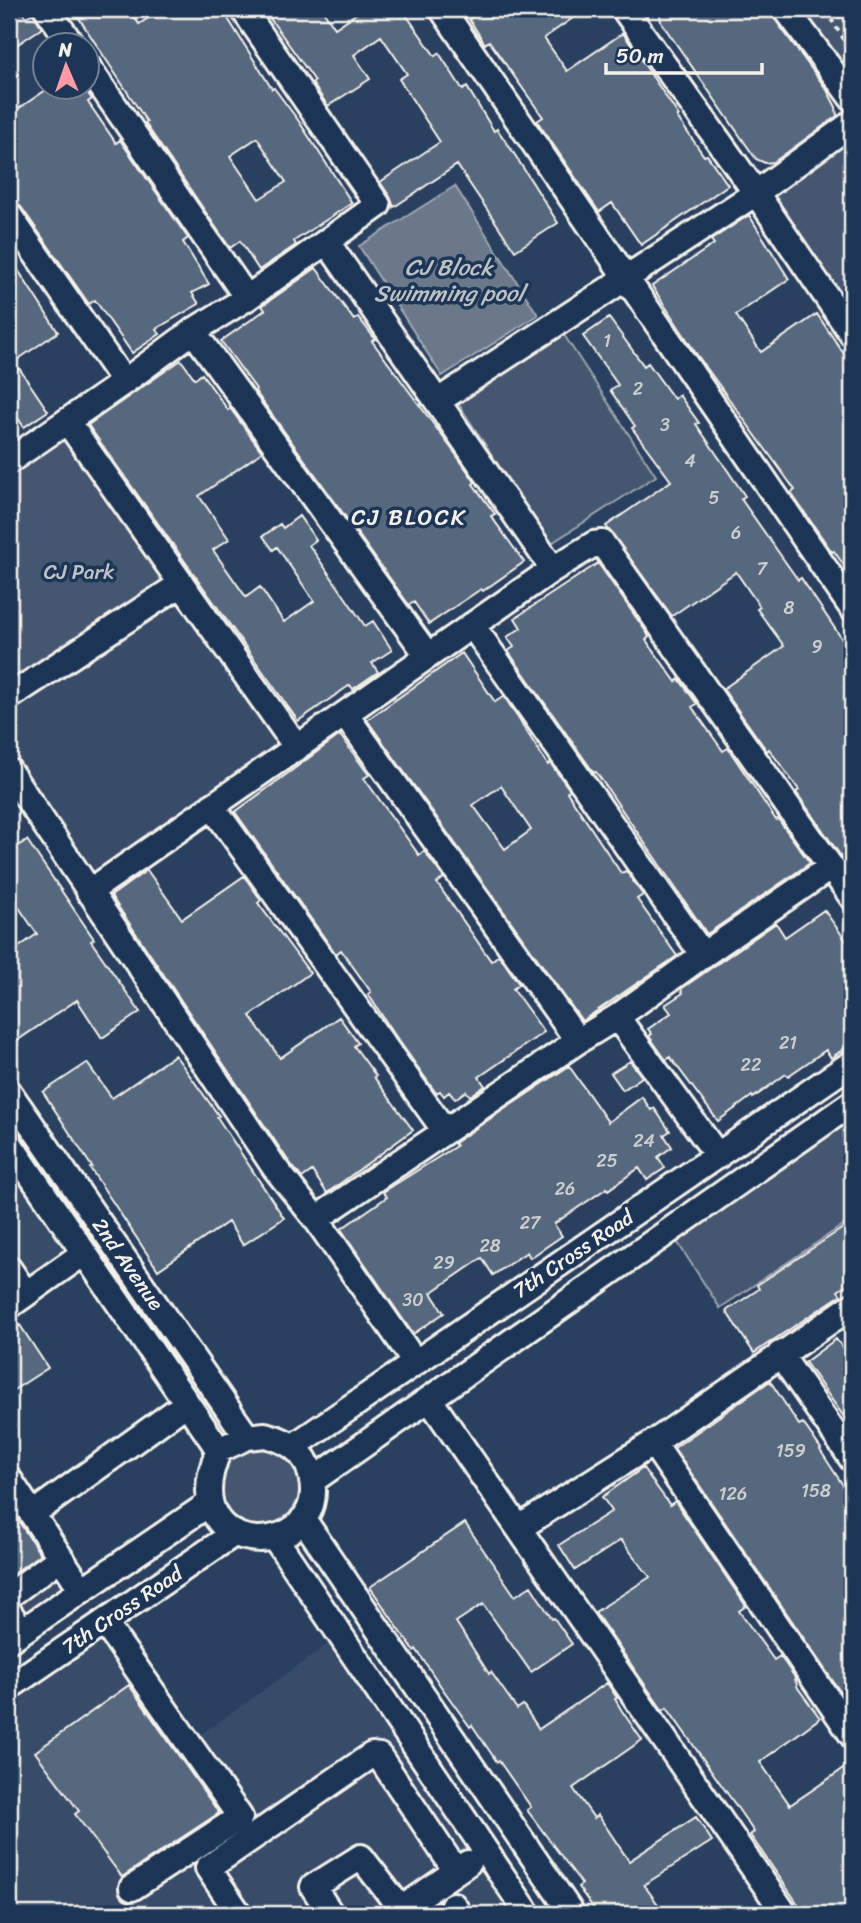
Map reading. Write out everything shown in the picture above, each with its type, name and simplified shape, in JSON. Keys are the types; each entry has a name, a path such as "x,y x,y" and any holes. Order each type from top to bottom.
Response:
{"street":[{"path":"47,9 63,32"},
{"path":"9,461 378,205 243,9"},
{"path":"442,9 852,608"},
{"path":"624,9 756,193 852,334"},
{"path":"786,9 852,98"},
{"path":"102,87 247,298"},
{"path":"438,401 756,193 852,123"},
{"path":"9,215 124,382"},
{"path":"327,242 553,569"},
{"path":"193,331 428,656"},
{"path":"67,421 297,748"},
{"path":"89,891 553,569 594,544 602,542 852,897"},
{"path":"9,697 181,583"},
{"path":"472,625 703,955"},
{"path":"345,714 578,1041"},
{"path":"9,771 275,1168 316,1219 415,1362"},
{"path":"212,806 445,1131"},
{"path":"316,1219 617,1017 831,867"},
{"path":"617,1017 718,1156"},
{"name":"7th Cross Road","path":"294,1446 852,1063"},
{"name":"2nd Avenue","path":"9,1092 247,1437"},
{"name":"7th Cross Road","path":"312,1480 852,1103"},
{"name":"2nd Avenue","path":"9,1143 219,1450"},
{"path":"9,1269 17,1300 84,1254"},
{"path":"519,1528 653,1443 852,1306"},
{"path":"780,1354 852,1459"},
{"path":"430,1400 785,1914"},
{"path":"45,1505 187,1403"},
{"path":"265,1435 294,1446 308,1465 312,1480 311,1503 303,1519 289,1532 275,1538 257,1541 235,1533 224,1526 210,1503 207,1490 210,1472 219,1450 247,1437 265,1435"},
{"path":"653,1443 852,1735"},
{"path":"9,1479 82,1590"},
{"name":"7th Cross Road","path":"15,1615 82,1590 210,1503"},
{"path":"303,1519 572,1914"},
{"name":"7th Cross Road","path":"9,1687 235,1533"},
{"path":"275,1538 528,1914"},
{"path":"15,1615 60,1558"},
{"path":"104,1622 240,1816 132,1888"},
{"path":"239,1914 208,1868 372,1755 379,1756 456,1871"},
{"path":"331,1914 313,1886 361,1857 398,1912 485,1851"}],"path":[{"path":"851,9 832,21 852,52"}],"shaded area":[{"path":"177,590 287,743 91,880 9,747 9,702"},
{"path":"9,1155 85,1266 9,1317"},
{"path":"9,1479 79,1582 9,1630"},
{"path":"103,1630 186,1745 330,1643 518,1914 9,1914 9,1694"}],"green space":[{"path":"801,9 852,9 852,83"},
{"path":"852,130 852,308 765,191"},
{"path":"564,335 656,476 550,544 458,403"},
{"name":"CJ Park","path":"67,431 177,590 9,702 9,470"},
{"path":"852,1112 852,1219 720,1308 676,1240"},
{"path":"260,1446 275,1449 288,1458 297,1471 300,1486 297,1501 288,1514 275,1523 260,1526 245,1523 232,1514 223,1501 220,1486 223,1471 232,1458 245,1449"}],"water":[{"name":"CJ Block Swimming pool","path":"455,186 538,315 442,376 359,246"}],"building":[{"path":"9,9 21,9 26,17 33,13 42,28 32,32 32,35 9,50"},
{"path":"73,9 129,9 139,24 162,9 222,9 272,89 274,88 298,120 352,203 294,241 296,245 259,270 240,241 230,248 145,123 147,122 102,53 102,32 88,32","holes":["257,138 286,182 259,199 230,156"]},
{"path":"281,9 322,9 335,28 363,9 402,9 435,56 439,53 463,90 467,87 558,223 515,251 457,165 394,207 380,182 440,142 399,79 407,74 381,36 354,55 370,79 328,106 312,83 315,81 269,17"},
{"path":"468,9 586,9 544,38 567,71 623,33 679,116 677,117 728,185 641,245 612,203 599,212 537,121 543,117 489,41 485,44 469,19 474,16"},
{"path":"659,9 771,9 774,18 827,90 836,107 837,116 774,162 765,163 756,159 661,22"},
{"path":"32,99 32,102 88,102 116,143 120,140 188,238 183,242 209,284 192,293 199,304 156,329 160,334 132,353 95,300 89,304 21,207 9,197 9,115"},
{"path":"749,215 789,279 736,315 761,352 817,314 852,366 852,577 791,493 795,490 695,352 652,286 714,244 711,240"},
{"path":"9,256 58,332 17,360 9,349"},
{"path":"316,268 354,320 358,317 375,339 372,341 475,482 473,484 495,514 491,516 524,562 429,624 414,602 409,605 221,341 265,310 262,306"},
{"path":"609,318 644,366 648,363 674,399 679,395 745,496 741,499 798,580 801,578 848,648 844,651 852,662 852,872 796,792 799,790 769,749 767,751 723,689 784,646 757,609 760,607 736,572 672,616 606,526 671,481 632,428 635,426 610,390 618,385 583,336"},
{"path":"181,360 195,379 202,374 262,452 199,496 229,539 213,550 246,597 260,587 284,622 314,601 277,547 273,550 263,536 280,524 283,528 299,516 316,540 309,545 365,626 373,621 392,650 372,663 378,672 353,689 350,685 298,721 88,425"},
{"path":"19,368 48,411 24,427 9,405 9,374"},
{"path":"598,563 647,633 649,637 646,640 676,682 679,679 697,704 692,707 723,751 728,748 776,820 778,819 810,863 707,934 596,772 594,773 508,651 514,647 507,637 521,628 515,618"},
{"path":"462,653 495,702 504,696 548,765 550,763 570,790 567,792 621,873 626,871 643,895 637,899 677,956 582,1021 367,720","holes":["501,786 531,830 505,849 473,805"]},
{"path":"340,735 369,775 364,778 419,855 424,851 444,878 437,883 491,961 499,955 519,984 513,989 544,1032 479,1077 485,1086 470,1096 466,1091 455,1099 449,1092 444,1096 440,1091 436,1093 392,1031 368,994 371,992 341,950 336,954 235,812"},
{"path":"27,840 140,1012 102,1038 77,1000 9,1046 9,954 37,934 9,893 9,852"},
{"path":"147,870 182,919 244,876 261,900 258,903 310,973 250,1016 280,1058 339,1017 358,1043 354,1046 376,1076 374,1077 413,1130 327,1193 312,1171 302,1178 111,896"},
{"path":"824,910 852,949 852,1005 845,1009 852,1019 852,1043 831,1058 826,1050 753,1098 752,1096 718,1121 670,1057 666,1060 649,1036 652,1034 648,1029 671,1013 665,1005 683,993 681,989 776,923 785,937"},
{"path":"175,1055 219,1116 217,1117 284,1218 243,1245 228,1222 158,1270 43,1092 87,1063 112,1098"},
{"path":"630,1061 642,1077 623,1090 611,1073"},
{"path":"569,1066 608,1122 642,1097 651,1110 654,1108 670,1131 664,1135 672,1147 658,1157 665,1168 647,1180 639,1168 608,1190 607,1188 554,1224 562,1236 530,1258 527,1252 493,1275 482,1258 431,1293 444,1313 413,1334 341,1229 387,1197 383,1192 456,1146 454,1143"},
{"path":"852,1222 852,1281 838,1291 841,1295 754,1353 726,1311 759,1289 757,1285"},
{"path":"20,1325 48,1368 9,1393 9,1332"},
{"path":"836,1339 852,1360 852,1428 805,1362"},
{"path":"770,1381 799,1425 803,1423 852,1499 852,1709 674,1448"},
{"path":"643,1468 670,1505 675,1501 746,1606 739,1611 774,1660 780,1656 794,1676 798,1688 820,1718 760,1762 790,1805 852,1763 852,1914 805,1914 750,1835 754,1832 732,1800 667,1708 663,1711 595,1612 650,1577 621,1540 575,1570 559,1545 612,1511 602,1497"},
{"path":"9,1506 40,1554 9,1577"},
{"path":"465,1523 515,1596 531,1586 572,1644 531,1672 483,1604 456,1622 489,1674 491,1672 517,1709 523,1705 539,1729 607,1683 642,1740 573,1788 594,1818 598,1815 629,1861 696,1817 712,1841 644,1885 665,1914 598,1914 578,1887 582,1884 527,1810 531,1807 499,1761 497,1762 472,1725 470,1727 370,1587"},
{"path":"129,1685 219,1813 122,1877 75,1814 79,1811 35,1752"}],"district":[{"name":"CJ BLOCK","path":"409,517"}]}
